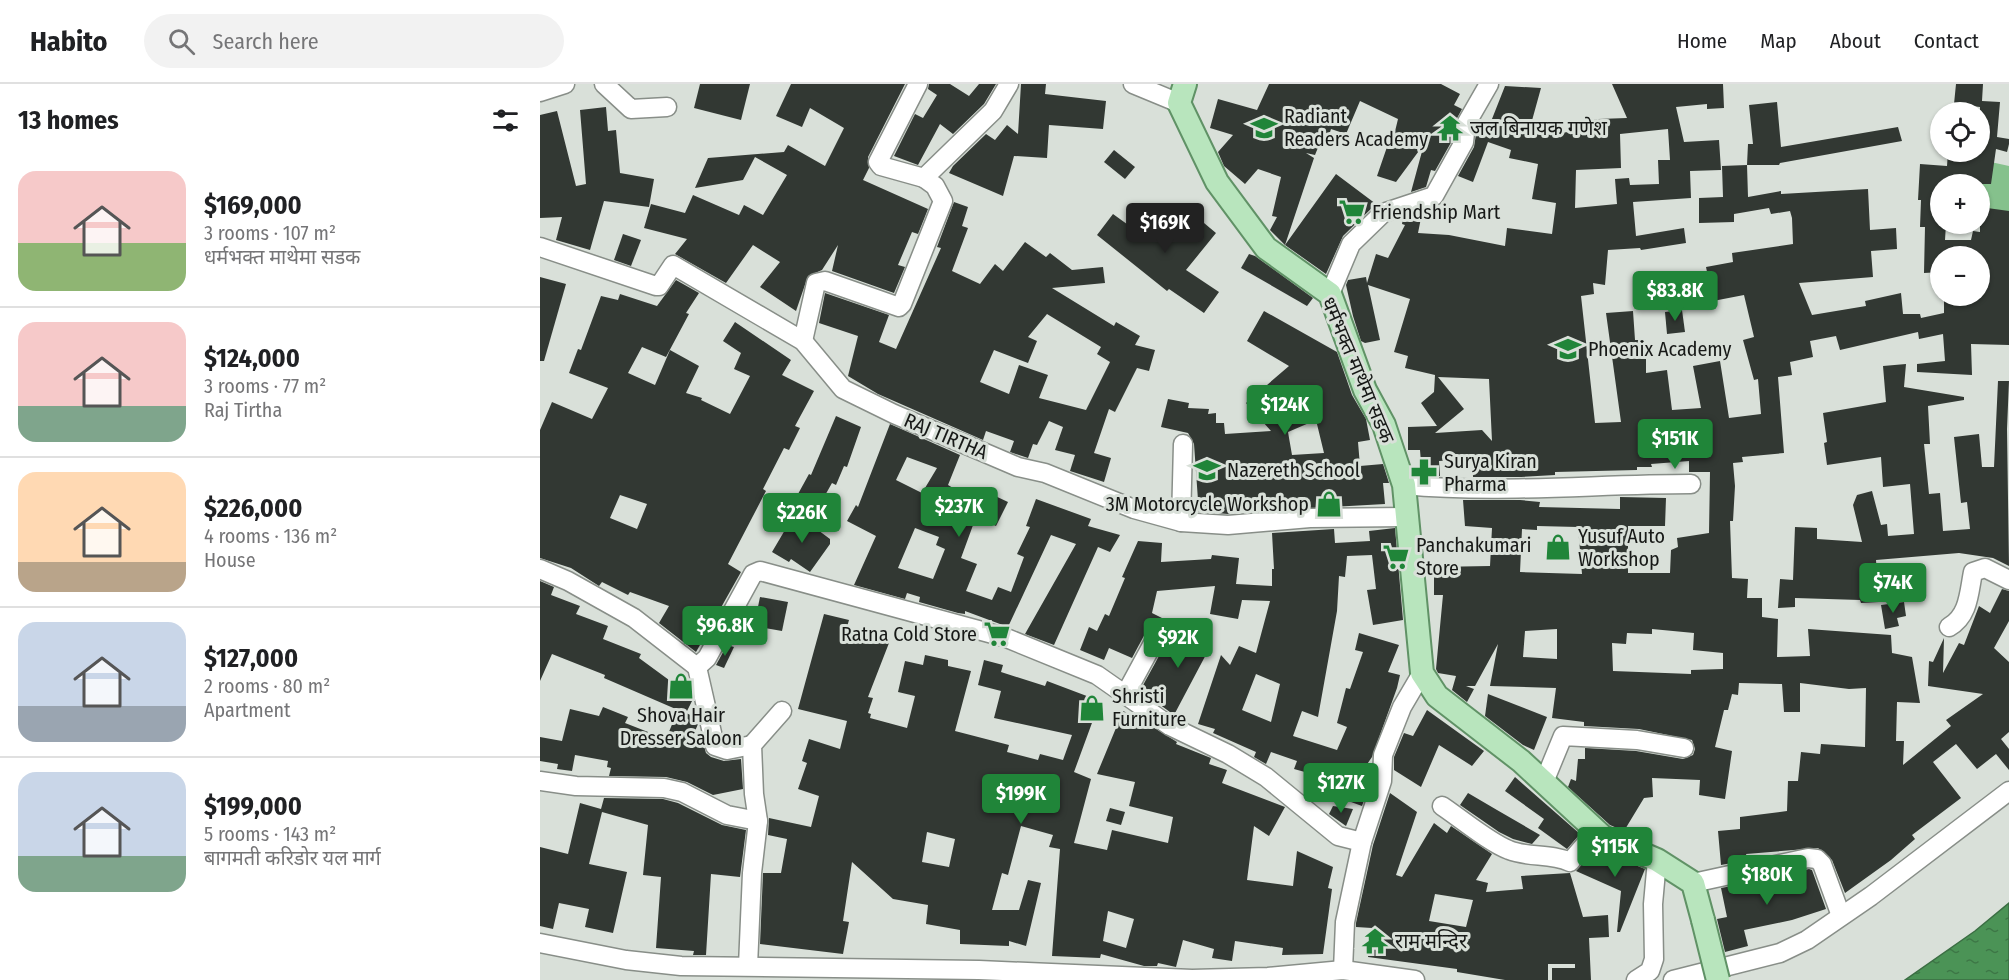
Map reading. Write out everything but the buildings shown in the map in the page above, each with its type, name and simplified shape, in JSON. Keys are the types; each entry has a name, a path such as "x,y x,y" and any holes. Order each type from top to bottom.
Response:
{"main road":[{"name":"धर्मभक्त माथेमा सडक","path":"1182,94 1217,182 1266,248 1330,294 1365,390 1384,425 1404,485 1422,673"},
{"path":"1422,673 1437,696 1544,782 1603,837 1657,860 1693,883 1718,980"}],"street":[{"path":"540,92 565,84"},
{"path":"604,84 632,109 667,107"},
{"path":"803,341 816,283 825,281 899,307 903,304 943,201 935,186 924,178 881,166 878,162 918,84"},
{"path":"924,178 993,111 1009,84"},
{"path":"1133,84 1182,94"},
{"path":"1330,294 1351,244 1383,213 1434,196 1464,142 1466,124 1489,84"},
{"name":"RAJ TIRTHA","path":"540,248 656,286 659,286 673,265 803,341 843,388 894,414 1018,467 1045,473 1134,509 1181,522 1228,525 1310,518 1406,517"},
{"path":"1181,522 1183,444"},
{"path":"1404,485 1500,490 1598,484 1691,484"},
{"path":"1949,627 1957,622 1965,611 1973,572 1985,568 2009,580"},
{"path":"540,569 568,581 633,618 697,667 715,746 727,750 752,745 782,711"},
{"path":"697,667 707,658 753,574 760,571 1004,637 1097,675 1170,726 1228,754 1266,777 1338,836 1362,842"},
{"path":"1125,695 1157,636"},
{"path":"1343,970 1345,922 1362,842 1382,782 1383,755 1402,707 1422,673"},
{"path":"1544,782 1563,736 1637,740 1684,748"},
{"path":"748,966 752,873 759,821 754,794 752,745"},
{"path":"540,781 576,786 664,788 682,792 727,815 759,821"},
{"path":"1673,980 1780,953 1807,940 2009,791"},
{"path":"1442,806 1508,850 1537,856 1558,857 1570,862 1594,834 1584,820"},
{"path":"1693,883 1817,858 1822,864 1841,916"},
{"path":"1636,980 1650,971 1654,959 1653,904 1657,860"},
{"path":"540,943 626,960 681,966 990,971 1192,979 1268,977 1343,970 1415,980"}],"shaded area":[{"path":"1968,162 1990,162 2009,166 2009,229 1990,227 1990,174 1967,174"}],"water":[{"path":"2009,903 2009,980 1905,980 1975,931"}],"place":[{"name":"Radiant Readers Academy","path":"1264,128"},
{"name":"जल बिनायक गणेश","path":"1450,128"},
{"name":"Friendship Mart","path":"1352,212"},
{"name":"Phoenix Academy","path":"1568,349"},
{"name":"Nazereth School","path":"1207,470"},
{"name":"Surya Kiran Pharma","path":"1424,472"},
{"name":"3M Motorcycle Workshop","path":"1329,504"},
{"name":"Yusuf Auto Workshop","path":"1558,547"},
{"name":"Panchakumari Store","path":"1396,557"},
{"name":"Ratna Cold Store","path":"997,634"},
{"name":"Shova Hair Dresser Saloon","path":"681,686"},
{"name":"Shristi Furniture","path":"1092,708"},
{"name":"राम मन्दिर","path":"1375,941"}]}
